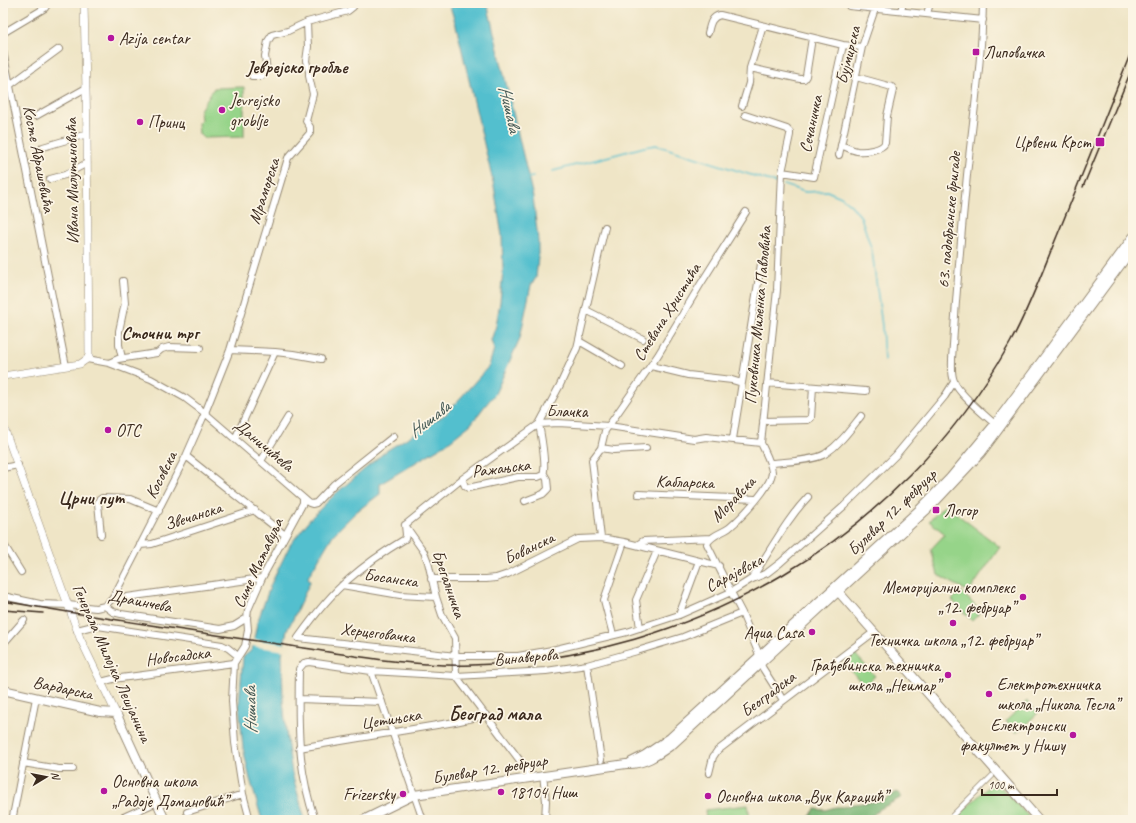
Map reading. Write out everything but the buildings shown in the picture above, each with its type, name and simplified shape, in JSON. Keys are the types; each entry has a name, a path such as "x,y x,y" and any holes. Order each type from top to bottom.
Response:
{"main road":[{"name":"Булевар 12. фебруар","path":"363,820 414,795 530,777 642,763 673,744 759,660 934,503 969,467 1133,237"},
{"name":"Булевар 12. фебруар","path":"997,426 1133,248"},
{"path":"836,590 999,777 1039,820"},
{"name":"Вардарска","path":"3,690 100,712 116,713"},
{"name":"Генерала Милојка Лешјанина","path":"116,713 165,820"}],"street":[{"path":"3,33 45,8 48,3"},
{"name":"Ивана Милутиновића","path":"84,3 89,350 87,359"},
{"path":"252,76 262,76 267,71 265,56 268,41 272,35 288,31 307,22 348,11 355,3"},
{"path":"901,11 903,3"},
{"path":"927,14 930,3"},
{"name":"63. падобранске бригаде","path":"954,382 952,375 952,359 960,241 983,20 983,3"},
{"path":"848,5 983,20"},
{"name":"Бујмирска","path":"839,155 862,47 875,9"},
{"path":"708,33 714,16 720,15 843,45 862,47"},
{"name":"Мраморска","path":"230,350 288,158 310,133 310,127 307,124 306,117 313,94 306,61 308,47 307,22"},
{"path":"742,106 749,83 750,68 763,26"},
{"path":"750,68 804,79 806,76 812,38"},
{"name":"Сечаничка","path":"782,172 814,177 843,45"},
{"path":"10,85 60,49"},
{"name":"Косте Абрашевића","path":"3,51 66,366"},
{"path":"841,145 858,151 879,149 883,147 885,143 887,116 893,90 892,86 856,77"},
{"path":"36,116 86,88"},
{"name":"Пуковника Миленка Павловића","path":"745,115 787,129 790,132 782,172 777,290 761,443"},
{"path":"44,146 87,134"},
{"path":"50,179 65,175 87,163"},
{"name":"Стевана Христића","path":"602,538 592,462 593,458 601,448 605,431 651,366 746,212"},
{"path":"540,424 560,385 579,341 605,227"},
{"path":"734,439 761,264"},
{"path":"122,358 119,346 119,331 125,303 123,281"},
{"path":"586,310 643,339"},
{"path":"579,341 622,366"},
{"path":"109,363 122,358 157,353 162,349 169,347 200,348"},
{"path":"230,350 275,352 321,359"},
{"name":"Косовска","path":"105,606 112,598 159,511 186,456 230,350"},
{"path":"235,439 275,352"},
{"path":"3,376 80,364 87,359"},
{"name":"Даничићева","path":"87,359 109,363 151,379 168,388 205,413 300,494 303,499"},
{"path":"651,366 688,375 732,380 742,383"},
{"path":"954,382 960,390 997,426"},
{"name":"Сарајевска","path":"456,656 526,655 640,628 678,615 731,592 750,580 767,573 844,506 896,455 945,396 954,382"},
{"path":"767,383 866,391"},
{"path":"763,421 808,420 811,418 813,387"},
{"name":"Моравска","path":"770,463 803,460 823,455 841,441 860,416"},
{"path":"261,461 288,417"},
{"name":"Блачка","path":"405,525 462,479 540,424 558,423 609,426 694,439 706,437 761,443"},
{"name":"Ражањска","path":"462,479 465,486 468,488 518,477 538,477 544,474 540,424"},
{"name":"Генерала Милојка Лешјанина","path":"3,425 77,630 116,713"},
{"path":"303,499 312,504 316,503 334,484 394,436"},
{"name":"Моравска","path":"761,443 770,463 772,472 768,483 751,506 729,528 711,538 708,542 708,546 742,613 759,660 783,700"},
{"path":"601,448 614,450 646,448"},
{"path":"186,456 285,535"},
{"path":"3,468 18,465"},
{"path":"525,501 543,494 548,489 547,479 544,474"},
{"name":"Кабларска","path":"638,494 755,499"},
{"path":"750,580 787,522 808,497"},
{"path":"101,535 98,503 102,498 130,499 159,511"},
{"name":"Симе Матавуља","path":"238,656 245,646 248,630 248,610 262,578 303,499"},
{"name":"Звечанска","path":"140,545 152,544 255,510"},
{"path":"342,585 374,559 404,539 406,535 405,525"},
{"name":"Брегалничка","path":"405,525 424,552 442,615 455,638 456,676"},
{"name":"Бованска","path":"431,579 496,578 508,574 578,539 602,538 624,542 719,566"},
{"name":"Бованска","path":"637,545 643,541 711,538"},
{"path":"613,635 604,600 624,542"},
{"path":"3,543 20,572"},
{"path":"640,628 636,600 656,551"},
{"path":"678,615 699,561"},
{"path":"112,598 262,578"},
{"name":"Босанска","path":"342,585 400,595 436,597"},
{"name":"Херцеговачка","path":"342,585 309,622 298,638 456,656"},
{"name":"Драинчева","path":"3,596 40,604 96,608 105,606 117,613 220,629 234,626 247,618"},
{"name":"Винаверова","path":"299,700 300,669 304,663 310,662 371,672 456,676 546,671 587,665 637,652 683,637 742,613"},
{"path":"3,644 24,620"},
{"path":"77,630 98,626 222,645 238,656 234,663 232,701 233,722 236,755 243,794 250,820"},
{"name":"Београдска","path":"709,773 713,757 717,751 874,632"},
{"name":"Новосадска","path":"101,682 119,678 234,663"},
{"path":"587,665 601,760"},
{"path":"371,672 423,820"},
{"path":"456,676 487,715 524,766 530,777"},
{"path":"13,816 36,698"},
{"path":"315,820 306,791 299,748 299,700 382,702"},
{"name":"Цетињска","path":"299,748 455,722 487,715"},
{"path":"24,763 59,769 73,769"},
{"path":"543,776 546,796 545,820"},
{"path":"948,820 992,776"},
{"path":"187,812 243,794"},
{"path":"117,820 157,802"}],"green space":[{"name":"Јеврејско гробље","path":"244,87 244,137 203,138 199,134 198,123 201,120 200,110 214,88"},
{"path":"945,505 1000,547 969,592 938,575 931,549 945,534 929,521"},
{"path":"961,591 981,612 972,621 952,600"},
{"path":"854,653 875,676 864,686 844,662"},
{"path":"1027,701 1038,713 1016,733 1006,721"},
{"path":"996,782 1032,820 954,820 991,784"},
{"path":"897,792 902,797 880,809 867,820 807,820 815,809 825,810 853,804 882,801"},
{"path":"748,805 750,820 706,820 705,810"}],"water":[{"name":"Нишава","path":"449,3 487,3 533,197 538,239 536,278 531,285 520,338 495,394 471,424 446,444 380,484 380,494 356,512 333,535 308,577 310,582 287,630 282,655 283,700 287,740 292,773 305,820 262,820 243,748 239,704 243,657 252,650 257,623 271,584 290,545 311,518 334,495 386,451 446,414 489,366 494,349 491,340 496,326 500,302 503,270 502,236 494,186 456,25"}],"pier":[{"path":"252,639 286,644 285,651 251,646"}],"waterway":[{"path":"553,171 656,145 780,184"},
{"path":"527,178 533,177"},
{"path":"784,185 805,192 827,191 841,197 851,205 861,217 872,251 882,326 884,361"}],"railway":[{"path":"3,601 111,619 359,656 404,662 449,665 472,665 555,657 635,639 711,611 783,574 850,529 910,475 964,413 1010,343 1023,317 1133,47"},
{"path":"1083,187 1133,66"},
{"path":"3,610 43,613"}],"place":[{"name":"Azija centar","path":"111,38"},
{"name":"Липовачка","path":"976,52"},
{"name":"Jevrejsko groblje","path":"222,110"},
{"name":"Принц","path":"140,122"},
{"name":"Црвени Крст","path":"1100,142"},
{"name":"OTC","path":"108,430"},
{"name":"Логор","path":"936,510"},
{"name":"Меморијални комплекс „12. фебруар”","path":"1023,597"},
{"name":"Техничка школа „12. фебруар”","path":"953,623"},
{"name":"Aqua Casa","path":"812,632"},
{"name":"Грађевинска техничка школа „Неимар”","path":"948,675"},
{"name":"Електротехничка школа „Никола Тесла”","path":"989,694"},
{"name":"Електронски факултет у Нишу","path":"1073,735"},
{"name":"Основна школа „Радоје Домановић”","path":"104,791"},
{"name":"18104 Ниш","path":"501,792"},
{"name":"Frizersky","path":"403,794"},
{"name":"Основна школа „Вук Караџић”","path":"708,796"}],"district":[{"name":"Јеврејско гробље","path":"297,67"},
{"name":"Сточни трг","path":"160,333"},
{"name":"Црни пут","path":"91,498"},
{"name":"Београд мала","path":"495,714"}]}
